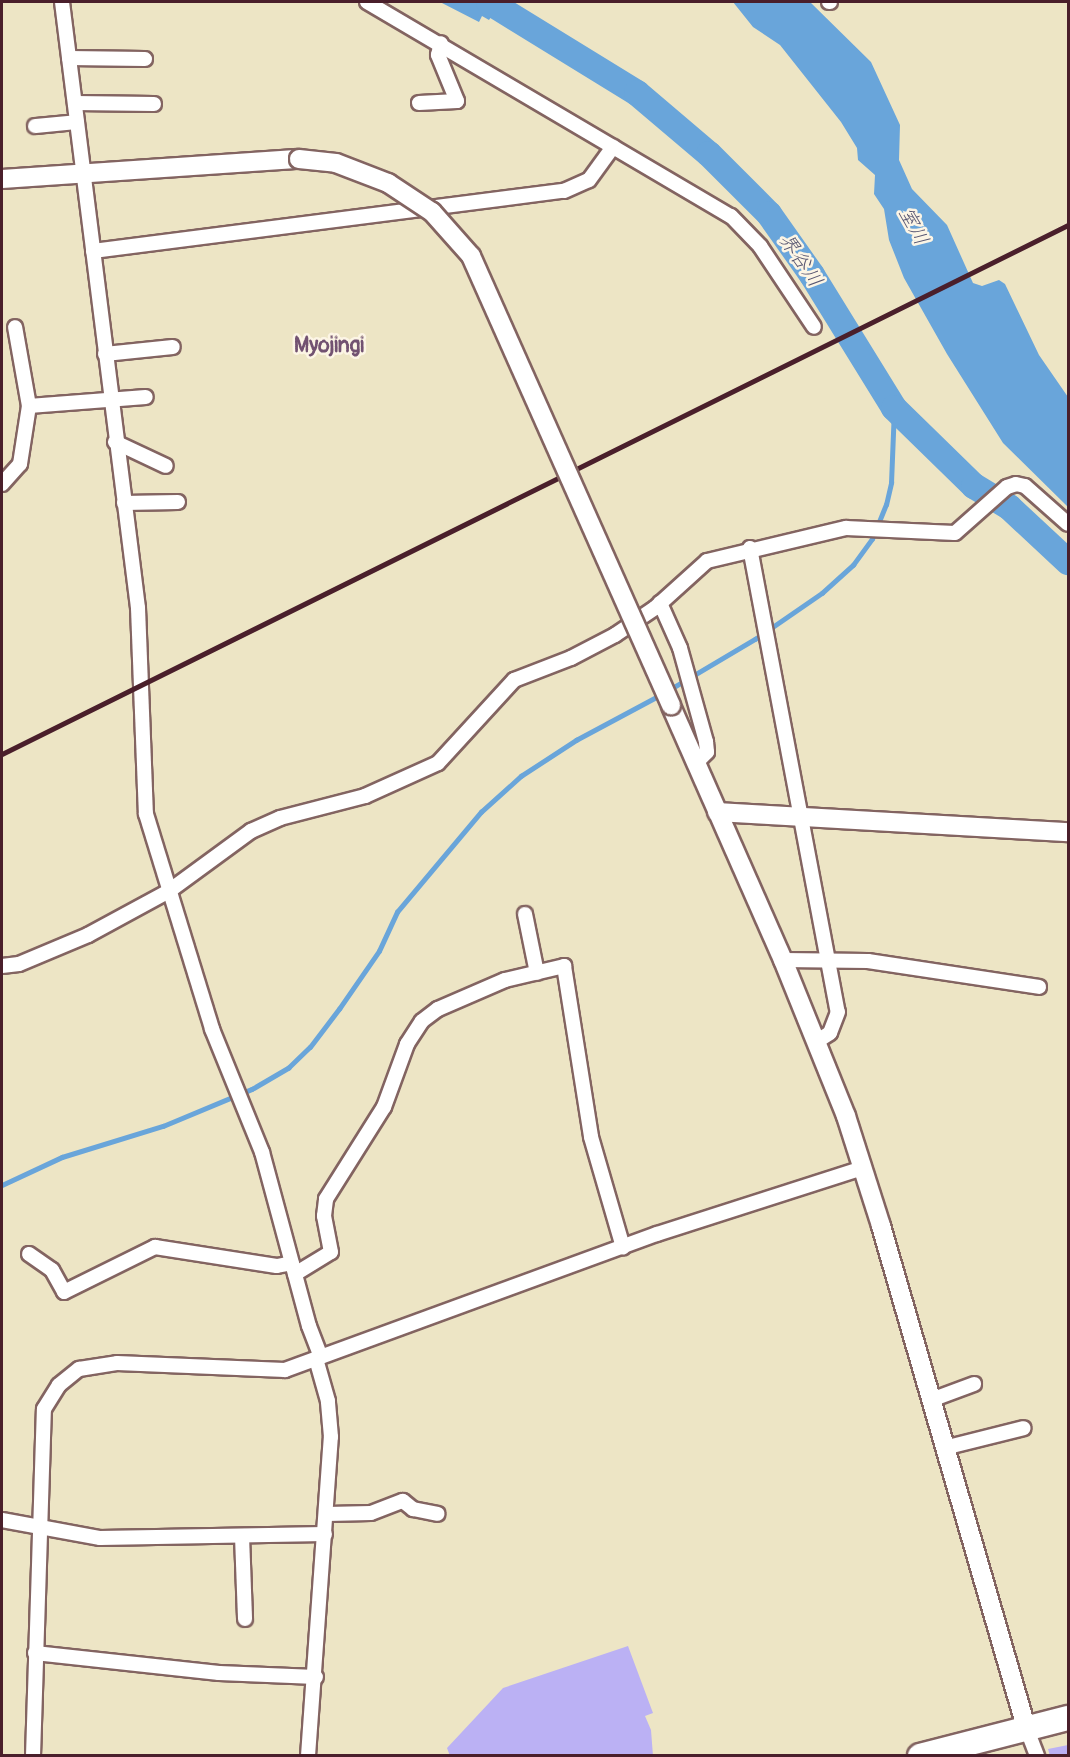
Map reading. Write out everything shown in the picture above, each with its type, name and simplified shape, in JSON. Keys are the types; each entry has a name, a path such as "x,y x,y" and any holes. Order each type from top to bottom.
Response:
{"highway":[{"path":"920,1755 1068,1718"}],"street":[{"path":"62,2 138,608 147,814 212,1029 262,1152 319,1358 328,1401 331,1437 326,1534 308,1755"},
{"path":"367,2 441,43 746,228 814,327"},
{"path":"419,103 457,101 438,55 441,43"},
{"path":"69,58 145,59"},
{"path":"75,103 154,104"},
{"path":"35,126 77,122"},
{"path":"93,251 564,191 589,180 613,147"},
{"path":"2,179 299,159 336,163 388,183 432,212 471,256 817,1041 863,1168 1036,1755"},
{"path":"2,484 20,464 29,406 15,327"},
{"path":"105,354 173,347"},
{"path":"29,406 111,402 146,397"},
{"path":"116,442 166,466"},
{"path":"2,966 19,964 88,935 169,891 251,831 280,818 365,796 438,763 514,680 600,644 660,603 707,561 750,548 877,527 945,535 964,528 1007,487 1025,486 1068,524"},
{"path":"124,503 178,502"},
{"path":"750,548 838,1012 830,1033 817,1041"},
{"path":"660,603 680,648 706,742 707,752 696,763"},
{"path":"717,812 1068,832"},
{"path":"525,914 537,973"},
{"path":"783,960 887,963 1039,987"},
{"path":"29,1254 52,1270 64,1292 155,1247 293,1268 331,1252 324,1216 326,1199 384,1107 407,1044 422,1021 467,995 564,966 591,1137 623,1247"},
{"path":"33,1755 44,1409 59,1384 79,1369 117,1363 270,1371 319,1358 623,1247 863,1168"},
{"path":"931,1400 974,1384"},
{"path":"944,1448 1024,1428"},
{"path":"327,1514 371,1513 403,1501 413,1509 438,1514"},
{"path":"2,1520 39,1529 100,1538 326,1534"},
{"path":"242,1536 245,1619"},
{"path":"35,1653 219,1673 316,1677"}],"water":[{"path":"440,2 501,2 489,20 482,16 479,22"},
{"name":"室川","path":"733,2 810,2 871,62 900,125 899,160 912,189 947,225 973,283 982,286 999,280 1005,284 1039,355 1068,397 1068,507 1003,443 947,354 904,278 889,240 884,209 874,194 875,175 858,160 857,148 841,122 780,45 753,27"}],"building":[{"path":"628,1646 653,1713 645,1716 651,1730 653,1756 450,1756 447,1748 503,1688"},
{"path":"1068,1745 1068,1756 1050,1756 1048,1749"}],"waterway":[{"name":"界谷川","path":"489,2 637,93 709,154 769,214 812,275 894,408 974,486 1009,507 1068,562"},
{"path":"669,690 755,639 822,593 853,565 872,539 886,505 891,483 894,408"},
{"path":"2,1185 62,1157 163,1126 252,1089 288,1068 310,1047 339,1009 379,951 397,912 481,812 521,776 576,740 662,694"}],"railway":[{"path":"2,754 1068,225"}],"district":[{"name":"Myojingi","path":"329,346"}]}
